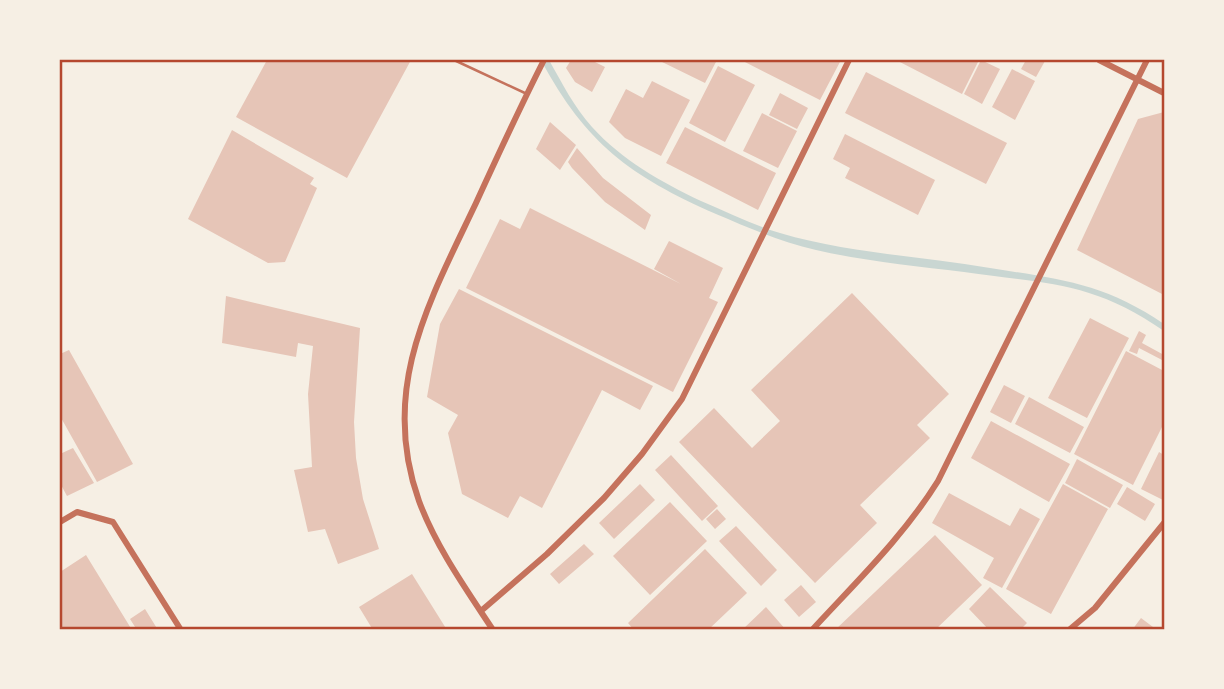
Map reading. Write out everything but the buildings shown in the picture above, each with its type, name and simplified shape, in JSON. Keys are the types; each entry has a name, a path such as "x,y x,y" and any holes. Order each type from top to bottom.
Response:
{"street":[{"path":"481,611 581,520 655,438 682,399 849,60"},
{"path":"1099,60 1164,93"},
{"path":"812,629 877,563 916,517 938,481 1147,60"},
{"path":"493,629 434,535 419,500 407,454 404,411 408,372 425,310 543,62"},
{"path":"60,522 77,512 113,522 181,629"},
{"path":"1069,629 1095,608 1164,523"}],"lane":[{"path":"454,60 528,94"}],"shaded area":[{"path":"541,60 549,60 580,111 616,150 671,186 740,218 805,240 1015,272 1080,285 1101,291 1142,310 1164,324 1164,331 1114,302 1068,287 834,254 778,239 716,214 659,186 613,154 593,136 575,114"}]}
